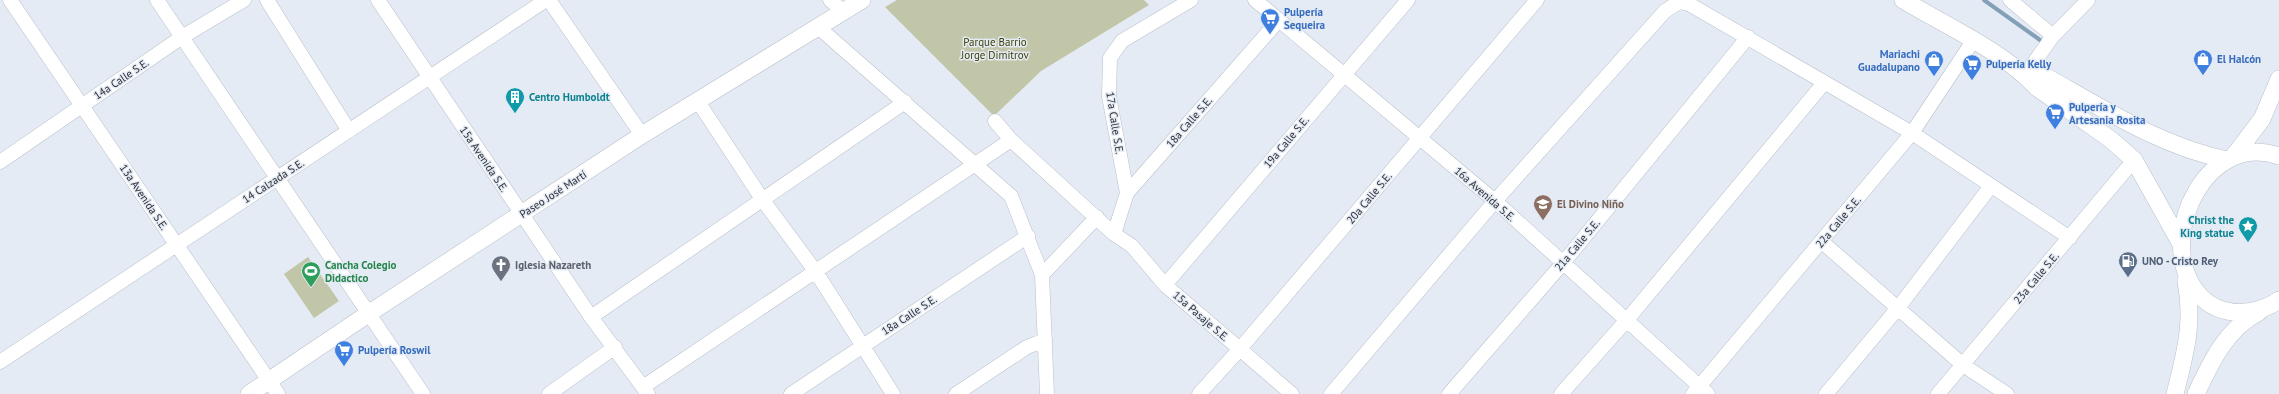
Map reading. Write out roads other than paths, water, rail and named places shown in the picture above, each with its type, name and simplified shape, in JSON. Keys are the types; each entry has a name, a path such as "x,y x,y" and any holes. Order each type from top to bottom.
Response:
{"main road":[{"name":"Paseo José Martí","path":"249,394 273,387 368,314 697,100 862,0"},
{"path":"1903,0 1973,41 2025,75 2036,87 2110,138 2134,160 2181,244"},
{"path":"2025,75 2043,75 2146,132 2190,152 2230,159 2259,151 2279,156"},
{"path":"2175,394 2190,326 2190,304 2182,263 2181,244 2186,216 2193,198 2209,175 2230,159 2262,119 2279,79"},
{"path":"2182,263 2197,293 2215,308 2239,312 2276,302"},
{"path":"2196,394 2219,350 2236,328 2251,316 2276,302"}],"street":[{"name":"13a Avenida S.E.","path":"10,0 273,387"},
{"path":"157,0 277,180 423,394"},
{"name":"14a Calle S.E.","path":"0,162 182,37 244,0"},
{"path":"267,0 349,131"},
{"name":"15a Avenida S.E.","path":"378,0 591,317 646,390"},
{"name":"14 Calzada S.E.","path":"0,362 175,244 277,180 546,0"},
{"path":"549,0 642,136"},
{"path":"830,0 843,12"},
{"name":"17a Calle S.E.","path":"1127,193 1110,96 1110,58 1122,41 1190,0"},
{"name":"16a Avenida S.E.","path":"1255,0 1495,201 1700,391"},
{"name":"19a Calle S.E.","path":"1164,285 1408,0"},
{"name":"20a Calle S.E.","path":"1199,394 1239,350 1537,0"},
{"path":"2010,0 2053,36"},
{"path":"2025,75 2053,36 2088,0"},
{"path":"1331,394 1495,201 1665,11 1679,2 1689,4 1748,37 1912,134 2070,238"},
{"name":"18a Calle S.E.","path":"1114,234 1127,193 1279,20"},
{"path":"818,27 1011,196 1028,236 1042,275 1047,394"},
{"name":"21a Calle S.E.","path":"1449,394 1563,263 1748,37"},
{"name":"22a Calle S.E.","path":"1700,391 1821,241 1912,134 1973,41"},
{"path":"1561,394 1626,321 1824,82"},
{"path":"697,100 762,199 816,272 861,346 893,394"},
{"path":"591,317 905,102"},
{"name":"15a Pasaje S.E.","path":"995,121 1011,140 1114,234 1132,246 1164,285 1292,394"},
{"path":"646,390 816,272 1011,140"},
{"name":"23a Calle S.E.","path":"1938,394 2134,160"},
{"path":"1826,394 1898,308 1991,186"},
{"path":"1042,275 1097,217"},
{"name":"18a Calle S.E.","path":"790,394 1028,236"},
{"path":"1821,241 1963,365 2007,394"},
{"path":"956,394 1027,347 1045,340"},
{"path":"549,394 615,348"}],"waterway":[{"path":"1984,0 2040,40"}],"place":[{"name":"Pulpería Sequeira","path":"1270,35"},
{"name":"El Halcón","path":"2203,76"},
{"name":"Mariachi Guadalupano","path":"1934,77"},
{"name":"Pulpería Kelly","path":"1972,81"},
{"name":"Centro Humboldt","path":"515,114"},
{"name":"Pulpería y Artesania Rosita","path":"2055,130"},
{"name":"El Divino Niño","path":"1543,221"},
{"name":"Christ the King statue","path":"2248,243"},
{"name":"UNO - Cristo Rey","path":"2128,278"},
{"name":"Iglesia Nazareth","path":"501,282"},
{"name":"Cancha Colegio Didactico","path":"311,288"},
{"name":"Pulpería Roswil","path":"344,367"}],"park label":[{"name":"Parque Barrio Jorge Dimitrov","path":"995,48"}]}
